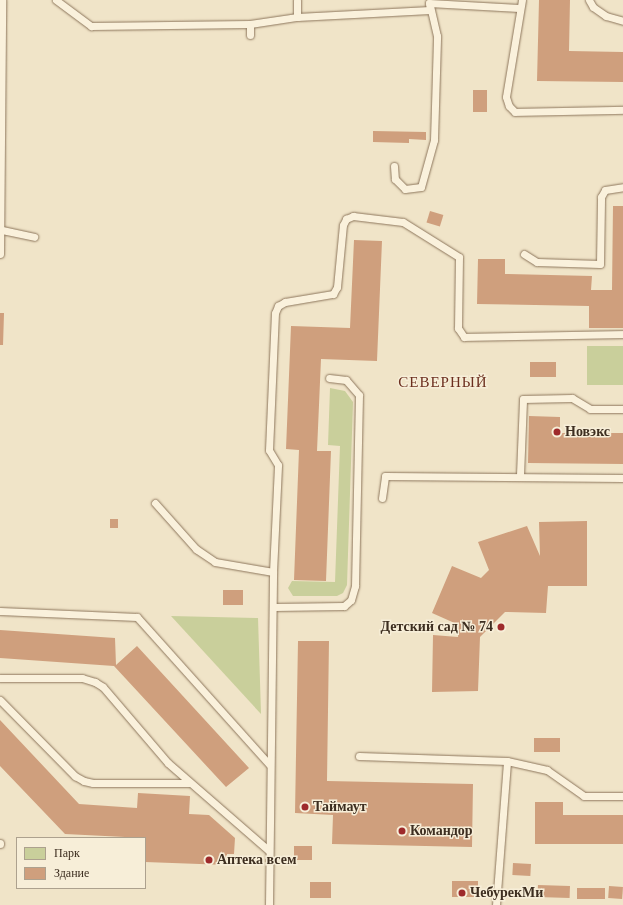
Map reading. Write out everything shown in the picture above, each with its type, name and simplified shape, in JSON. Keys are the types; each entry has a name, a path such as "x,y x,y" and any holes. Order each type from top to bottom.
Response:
{"lane":[{"path":"0,254 2,230 2,0"},
{"path":"56,0 90,26 250,24 297,17 430,4 519,8"},
{"path":"297,0 297,17"},
{"path":"522,0 519,8 506,97 509,106 515,112 623,110"},
{"path":"589,0 593,7 606,16 623,21"},
{"path":"394,166 395,179 405,189 421,187 434,140 437,36 430,4"},
{"path":"250,24 250,35"},
{"path":"524,254 537,262 600,264 601,197 605,190 623,187"},
{"path":"269,905 269,764 274,607 273,572 278,464 269,450 275,313 278,306 285,302 333,294 337,287 343,225 346,218 353,216 403,222 459,257 458,328 464,337 623,334"},
{"path":"2,230 34,237"},
{"path":"274,607 344,606 351,600 355,586 359,395 346,380 329,378"},
{"path":"520,476 523,399 572,398 590,409 623,409"},
{"path":"382,498 385,476 623,478"},
{"path":"155,503 196,550 215,562 273,572"},
{"path":"0,611 137,617 269,764"},
{"path":"0,678 82,678 95,682 102,687 168,763 189,783 268,850"},
{"path":"0,700 76,776 84,781 93,783 189,783"},
{"path":"359,756 507,761 547,770 584,796 623,796"},
{"path":"496,905 507,761"}],"green space":[{"path":"587,346 623,346 623,385 587,385"},
{"path":"330,388 345,391 353,402 347,585 343,593 337,596 293,596 288,588 292,581 335,582 340,446 328,445"},
{"path":"171,616 258,618 261,714"}],"building":[{"path":"539,0 570,0 569,51 623,52 623,82 537,81"},
{"path":"473,90 487,90 487,112 473,112"},
{"path":"373,131 426,132 426,140 409,139 409,143 373,142"},
{"path":"613,206 623,206 623,328 589,328 589,306 477,304 478,259 505,259 505,274 592,276 591,290 612,290"},
{"path":"430,211 443,215 440,227 426,222"},
{"path":"354,240 382,241 377,361 321,359 317,451 331,451 326,581 294,580 299,450 286,449 291,326 350,328"},
{"path":"0,313 4,313 3,345 0,345"},
{"path":"530,362 556,362 556,377 530,377"},
{"path":"529,416 560,417 560,433 623,433 623,464 528,463"},
{"path":"110,519 118,519 118,528 110,528"},
{"path":"587,521 587,586 548,586 546,613 505,612 480,637 478,691 432,692 433,635 458,637 459,625 432,613 452,566 481,578 489,570 478,542 527,526 540,556 539,522"},
{"path":"223,590 243,590 243,605 223,605"},
{"path":"0,630 115,638 116,665 137,646 249,768 226,787 114,666 0,658"},
{"path":"298,641 329,641 327,781 473,784 472,847 332,844 333,815 295,813"},
{"path":"0,720 79,804 137,808 138,793 190,796 189,814 209,815 235,838 234,854 227,854 227,865 146,862 146,837 65,834 0,766"},
{"path":"534,738 560,738 560,752 534,752"},
{"path":"535,802 563,802 563,815 623,815 623,844 535,844"},
{"path":"294,846 312,846 312,860 294,860"},
{"path":"513,863 531,864 530,876 512,875"},
{"path":"452,881 478,881 478,897 452,897"},
{"path":"310,882 331,882 331,898 310,898"},
{"path":"538,885 570,886 570,898 538,897"},
{"path":"609,886 623,887 622,899 608,898"},
{"path":"577,888 605,888 605,899 577,899"}],"place":[{"name":"Новэкс","path":"557,432"},
{"name":"Детский сад № 74","path":"501,627"},
{"name":"Таймаут","path":"305,807"},
{"name":"Командор","path":"402,831"},
{"name":"Аптека всем","path":"209,860"},
{"name":"ЧебурекМи","path":"462,893"}],"district":[{"name":"СЕВЕРНЫЙ","path":"443,383"}]}
